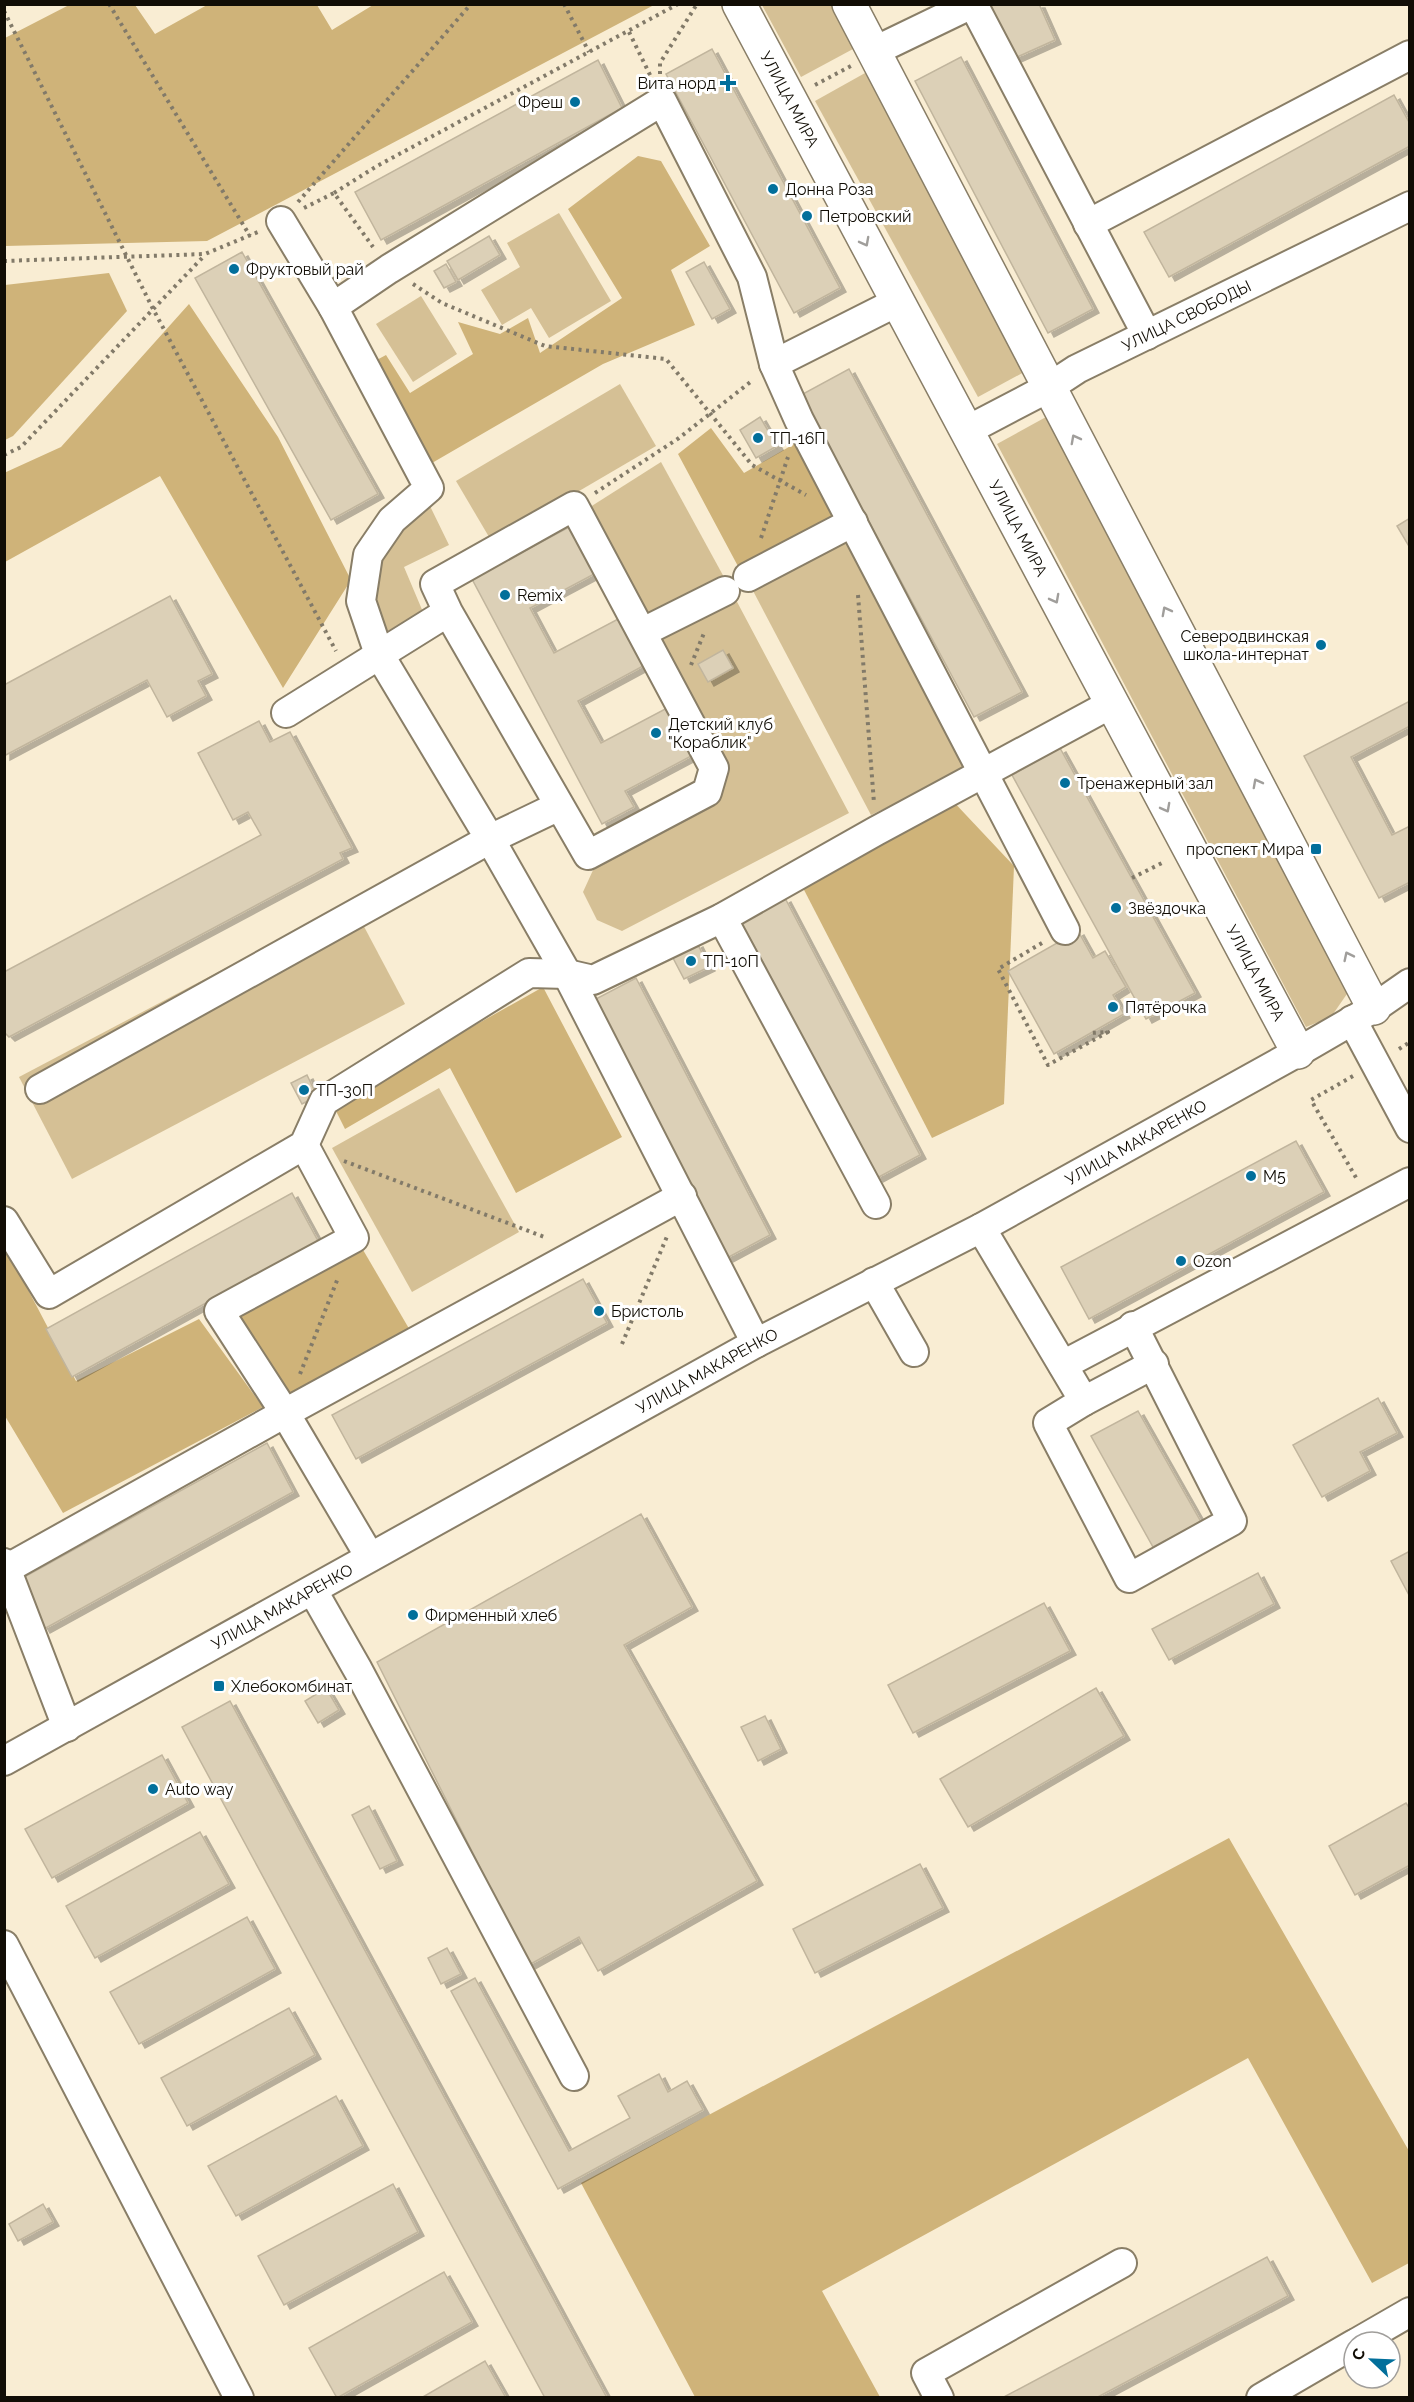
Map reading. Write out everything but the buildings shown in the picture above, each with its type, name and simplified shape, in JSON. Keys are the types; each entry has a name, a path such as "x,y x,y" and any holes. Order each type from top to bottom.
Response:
{"main road":[{"name":"УЛИЦА МИРА","path":"739,4 1298,1052"},
{"path":"849,4 1048,388 1363,1014"}],"street":[{"path":"875,54 887,45 972,4 1147,335"},
{"path":"1089,224 1410,55"},
{"path":"333,306 662,101 752,277 774,364 799,420 1065,930"},
{"name":"УЛИЦА СВОБОДЫ","path":"966,431 1048,388 1077,369 1410,206"},
{"path":"281,221 333,306 429,488 392,520 368,555 361,601 379,654 490,839 567,974 756,1343"},
{"path":"774,364 897,302"},
{"path":"574,506 714,768 707,792 588,855 448,612 435,584 574,506"},
{"path":"643,632 853,522"},
{"path":"286,713 448,612"},
{"path":"4,1221 49,1294 304,1145 324,1101 529,973 567,974 594,980 722,918 876,831 1111,704"},
{"path":"40,1089 490,839 559,806"},
{"path":"722,918 876,1204"},
{"name":"УЛИЦА МАКАРЕНКО","path":"4,1761 756,1343 981,1228 1298,1052 1410,983"},
{"path":"1363,1014 1410,1128"},
{"path":"304,1145 354,1238 219,1311 285,1413 370,1557"},
{"path":"1063,1365 1133,1326 1410,1182"},
{"path":"67,1727 6,1565 682,1196"},
{"path":"981,1228 1084,1401"},
{"path":"874,1282 914,1352"},
{"path":"1133,1326 1154,1364 1232,1521 1129,1578 1048,1423 1154,1364"},
{"path":"313,1591 358,1670 574,2076"},
{"path":"4,1945 239,2397"},
{"path":"939,2397 926,2373 1122,2263"},
{"path":"1379,2330 1410,2312"},
{"path":"1261,2397 1342,2351"}],"path":[{"path":"4,261 205,254 250,236 109,4"},
{"path":"281,221 471,4"},
{"path":"564,4 589,52"},
{"path":"281,221 334,193 377,166 678,4"},
{"path":"662,101 660,63 697,4"},
{"path":"4,11 152,308 347,673"},
{"path":"629,32 662,101"},
{"path":"789,99 875,54"},
{"path":"334,193 389,269 442,303 545,346 666,359 752,465 812,498"},
{"path":"4,455 21,447 205,254"},
{"path":"574,506 679,438 774,364"},
{"path":"736,584 781,481 799,420"},
{"path":"858,593 876,831"},
{"path":"692,672 691,661 706,631"},
{"path":"1132,878 1173,858"},
{"path":"1065,930 998,969 1048,1065 1108,1032 1090,1033"},
{"path":"1311,1100 1371,1202"},
{"path":"304,1145 580,1251"},
{"path":"622,1344 661,1255 682,1196"},
{"path":"285,1413 354,1238"}],"shaded area":[{"path":"69,5 135,5 155,34 207,5 317,5 332,30 373,5 654,5 207,241 5,246 5,38"},
{"path":"762,5 845,5 866,42 801,77"},
{"path":"874,68 1037,365 978,397 815,101"},
{"path":"638,156 661,161 710,246 671,270 695,325 603,364 432,463 373,362 386,355 410,393 473,354 458,322 500,334 528,318 540,353 622,298 568,209"},
{"path":"559,213 611,301 549,338 531,308 502,325 481,290 520,267 507,243"},
{"path":"109,273 127,311 13,436 5,440 5,285"},
{"path":"421,296 457,354 413,382 376,324"},
{"path":"189,304 278,437 351,580 283,688 160,476 5,562 4,473 61,447"},
{"path":"620,384 656,446 492,542 456,481"},
{"path":"1046,417 1349,991 1331,1017 1306,1027 997,444"},
{"path":"711,428 744,473 801,440 838,521 740,570 678,454"},
{"path":"661,462 725,579 648,620 587,509"},
{"path":"429,504 449,545 404,567 423,612 382,634 373,603 378,560 398,527"},
{"path":"848,534 968,768 871,815 751,587"},
{"path":"735,598 849,813 622,931 597,920 583,892 594,868 717,799 658,639"},
{"path":"950,798 1014,866 1004,1104 932,1138 802,886"},
{"path":"351,902 405,1004 72,1179 19,1077"},
{"path":"543,987 622,1137 516,1193 450,1068 345,1129 333,1105"},
{"path":"439,1088 519,1232 412,1292 332,1148"},
{"path":"359,1243 411,1332 291,1403 238,1314"},
{"path":"5,1246 76,1381 199,1319 263,1407 63,1513 5,1416"},
{"path":"1229,1838 1409,2151 1409,2263 1372,2283 1248,2058 822,2291 880,2397 695,2397 581,2183"}],"place":[{"name":"Вита норд","path":"728,83"},
{"name":"Фреш","path":"575,102"},
{"name":"Донна Роза","path":"773,189"},
{"name":"Петровский","path":"807,216"},
{"name":"Фруктовый рай","path":"234,269"},
{"name":"ТП-16П","path":"758,438"},
{"name":"Remix","path":"505,595"},
{"name":"Северодвинская школа-интернат","path":"1321,645"},
{"name":"Детский клуб \"Кораблик\"","path":"656,733"},
{"name":"Тренажерный зал","path":"1065,783"},
{"name":"проспект Мира","path":"1316,849"},
{"name":"Звёздочка","path":"1116,908"},
{"name":"ТП-10П","path":"691,961"},
{"name":"Пятёрочка","path":"1113,1007"},
{"name":"ТП-30П","path":"304,1090"},
{"name":"М5","path":"1251,1176"},
{"name":"Ozon","path":"1181,1261"},
{"name":"Бристоль","path":"599,1311"},
{"name":"Фирменный хлеб","path":"413,1615"},
{"name":"Хлебокомбинат","path":"219,1686"},
{"name":"Auto way","path":"153,1789"}]}
